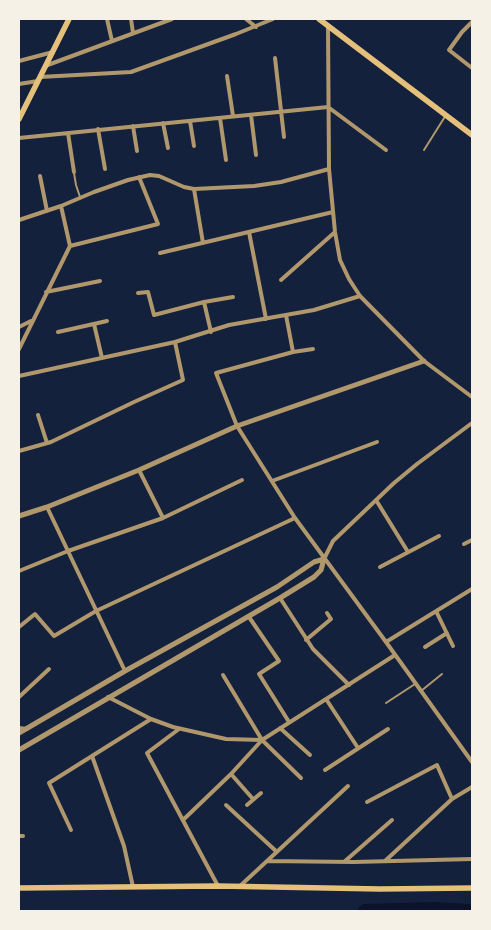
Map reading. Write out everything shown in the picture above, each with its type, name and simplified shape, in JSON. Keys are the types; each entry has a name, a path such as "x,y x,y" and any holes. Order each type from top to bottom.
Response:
{"main road":[{"path":"19,119 69,19"},
{"path":"320,19 472,135"},
{"path":"19,888 218,886 380,889 472,888"}],"street":[{"path":"107,19 112,41"},
{"path":"131,19 133,33"},
{"path":"45,66 172,19"},
{"path":"246,19 256,27"},
{"path":"19,84 39,79 131,72 256,27 273,19"},
{"path":"472,22 448,50 472,68"},
{"path":"328,26 328,169 335,232 340,260 360,296 424,361 472,397"},
{"path":"19,61 52,52"},
{"path":"275,58 284,137"},
{"path":"227,76 232,116"},
{"path":"19,138 328,107 386,150"},
{"path":"251,115 256,155"},
{"path":"220,118 226,160"},
{"path":"190,120 194,146"},
{"path":"163,123 168,148"},
{"path":"133,126 137,151"},
{"path":"98,129 106,170"},
{"path":"68,133 74,172"},
{"path":"19,220 47,211 80,197 139,177 150,175 159,176 184,188 194,189 254,186 281,182 328,169"},
{"path":"40,176 47,211"},
{"path":"70,246 158,224 139,177"},
{"path":"194,189 203,243"},
{"path":"19,348 70,246 60,206"},
{"path":"160,253 333,212"},
{"path":"249,232 266,319"},
{"path":"281,280 335,232"},
{"path":"46,292 100,281"},
{"path":"138,294 148,292 154,316 204,302 233,297"},
{"path":"19,376 175,342 211,332 229,325 314,310 360,296"},
{"path":"204,302 211,332"},
{"path":"286,315 293,352"},
{"path":"19,327 32,321"},
{"path":"58,332 107,321"},
{"path":"94,324 102,358"},
{"path":"19,452 47,443 183,380 175,342"},
{"path":"313,349 293,352 216,373 237,426 295,518 472,762"},
{"path":"19,516 47,507 139,470 237,426 424,361"},
{"path":"38,415 47,443"},
{"path":"19,750 314,577 320,570 334,541 376,500 417,464 472,423"},
{"path":"272,482 377,442"},
{"path":"139,470 163,518"},
{"path":"19,571 68,551 163,518 242,480"},
{"path":"376,500 408,552"},
{"path":"47,507 125,671"},
{"path":"19,627 35,614 54,636 96,612 295,518"},
{"path":"380,567 440,536"},
{"path":"464,544 472,540"},
{"path":"19,733 125,671 277,587 314,562 324,559"},
{"path":"386,642 472,589"},
{"path":"280,598 306,640 321,658 349,685"},
{"path":"436,611 453,646"},
{"path":"306,640 331,619 327,613"},
{"path":"249,616 279,661 259,674 289,722"},
{"path":"425,647 447,633"},
{"path":"183,820 231,774 262,740 395,655"},
{"path":"19,697 49,669"},
{"path":"223,675 262,740 301,778"},
{"path":"108,697 151,718 179,729 226,739 262,740"},
{"path":"326,699 358,748"},
{"path":"71,830 49,783 151,718"},
{"path":"19,728 28,729"},
{"path":"280,728 310,755"},
{"path":"179,729 147,753 218,886"},
{"path":"325,770 388,729"},
{"path":"92,756 124,846 133,887"},
{"path":"367,802 437,766 452,799"},
{"path":"231,774 254,799"},
{"path":"240,887 348,786"},
{"path":"385,861 452,799 472,787"},
{"path":"247,805 261,793"},
{"path":"226,805 277,852"},
{"path":"344,862 392,820"},
{"path":"267,861 344,862 472,859"}],"lane":[{"path":"424,150 446,115"},
{"path":"74,172 80,197"},
{"path":"421,690 442,674"},
{"path":"386,704 416,683"}],"waterway":[{"path":"365,911 435,909 469,911"}]}
